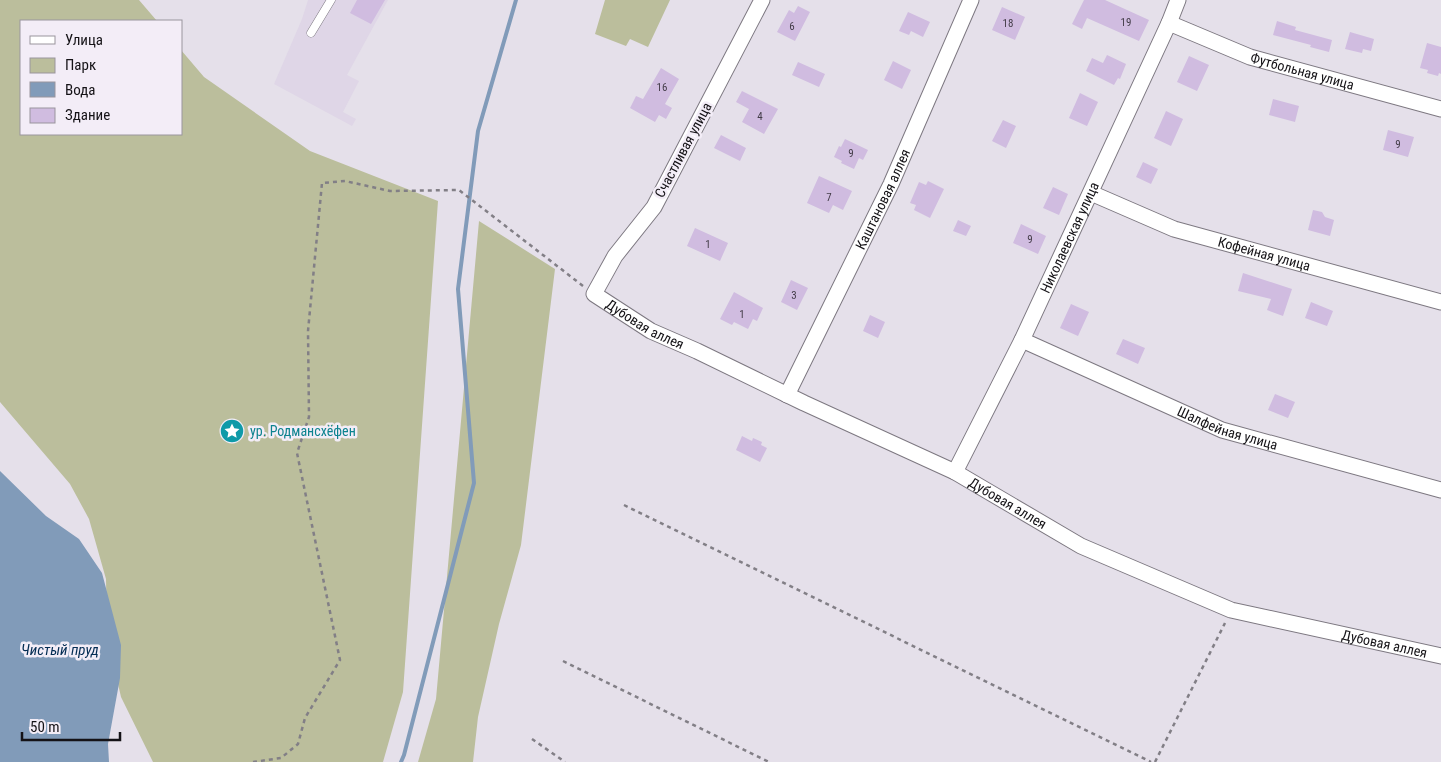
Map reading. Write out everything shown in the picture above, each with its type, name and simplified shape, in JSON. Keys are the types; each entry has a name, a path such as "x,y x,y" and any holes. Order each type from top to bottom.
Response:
{"street":[{"name":"Счастливая улица","path":"594,294 615,256 654,207 762,0"},
{"name":"Каштановая аллея","path":"787,395 891,184 971,0"},
{"name":"Николаевская улица","path":"955,472 1022,340 1178,0"},
{"name":"Футбольная улица","path":"1169,23 1250,57 1441,109"},
{"name":"Кофейная улица","path":"1091,193 1174,229 1441,302"},
{"name":"Дубовая аллея","path":"594,294 651,331 955,472 1081,546 1231,610 1441,656"},
{"name":"Шалфейная улица","path":"1022,340 1222,430 1441,490"}],"lane":[{"path":"311,33 331,0"}],"path":[{"path":"253,762 281,758 298,744 305,718 340,660 297,453 309,417 308,332 322,183 345,180 390,191 459,190 594,294"},
{"path":"624,506 1151,762"},
{"path":"1156,762 1231,610"},
{"path":"563,661 769,762"},
{"path":"532,739 565,762"}],"shaded area":[{"path":"308,0 388,0 347,75 359,81 343,112 356,119 352,126 274,84 302,19"}],"green space":[{"path":"0,0 139,0 156,20 20,20 20,135 182,135 182,51 204,77 310,151 438,201 403,692 383,762 153,762 121,697 107,636 106,579 89,519 70,484 0,402"},
{"path":"605,0 670,0 648,47 630,39 626,46 595,34"},
{"path":"479,221 555,269 521,545 499,624 478,717 473,762 418,762 436,699"}],"water":[{"name":"Чистый пруд","path":"0,471 46,516 79,539 102,573 121,645 120,678 108,744 109,762 0,762"}],"building":[{"path":"357,0 385,0 371,24 350,13"},
{"path":"1084,0 1105,0 1149,20 1139,41 1087,18 1082,29 1072,24"},
{"path":"798,6 810,12 795,41 777,32 789,10 794,13"},
{"path":"1002,7 1025,17 1015,40 992,30"},
{"path":"908,12 930,22 923,37 911,31 909,35 899,31"},
{"path":"1277,21 1296,27 1295,30 1332,40 1329,52 1273,35"},
{"path":"1350,32 1374,39 1371,51 1363,49 1362,53 1345,49"},
{"path":"1427,43 1441,47 1441,74 1439,73 1438,76 1427,73 1428,70 1420,68"},
{"path":"1107,55 1126,64 1120,79 1118,78 1114,85 1086,71 1092,58 1103,63"},
{"path":"1189,56 1209,65 1197,91 1177,82"},
{"path":"893,61 911,70 902,89 884,80"},
{"path":"798,62 825,74 819,87 792,75"},
{"path":"661,68 679,79 665,104 672,108 666,119 659,115 655,122 630,108 636,96 643,99"},
{"path":"742,91 778,109 764,134 742,122 749,109 736,102"},
{"path":"1080,93 1098,102 1087,126 1069,118"},
{"path":"1273,99 1299,106 1295,122 1269,115"},
{"path":"1166,111 1183,119 1171,146 1154,138"},
{"path":"1003,120 1016,126 1006,148 992,141"},
{"path":"1388,130 1414,137 1408,157 1383,150"},
{"path":"721,135 746,148 740,161 714,148"},
{"path":"845,139 868,150 863,160 859,158 854,169 841,163 842,161 834,157"},
{"path":"1143,162 1158,169 1151,184 1136,177"},
{"path":"819,176 852,191 843,210 833,205 829,213 807,203"},
{"path":"928,181 944,189 930,218 914,210 916,205 910,203 919,182 926,185"},
{"path":"1053,187 1068,194 1059,215 1043,208"},
{"path":"1313,210 1322,212 1325,217 1334,220 1330,236 1308,230"},
{"path":"958,220 971,226 966,236 953,231"},
{"path":"1021,224 1046,236 1038,254 1013,243"},
{"path":"695,228 728,243 720,261 687,246"},
{"path":"1243,273 1292,289 1283,316 1267,310 1271,299 1238,291"},
{"path":"791,280 808,288 797,310 781,302"},
{"path":"734,292 763,308 757,321 753,319 748,329 734,322 732,325 720,319"},
{"path":"1311,302 1333,311 1327,326 1305,318"},
{"path":"1071,304 1089,312 1078,336 1060,328"},
{"path":"870,315 885,322 878,338 863,331"},
{"path":"1123,339 1145,348 1138,364 1116,354"},
{"path":"1275,394 1295,402 1288,418 1268,410"},
{"path":"742,436 752,441 753,438 762,442 761,445 767,448 760,462 736,450"}],"waterway":[{"path":"401,762 474,483 458,289 478,131 516,0"}],"place":[{"name":"ур. Родмансхёфен","path":"232,431"}]}
